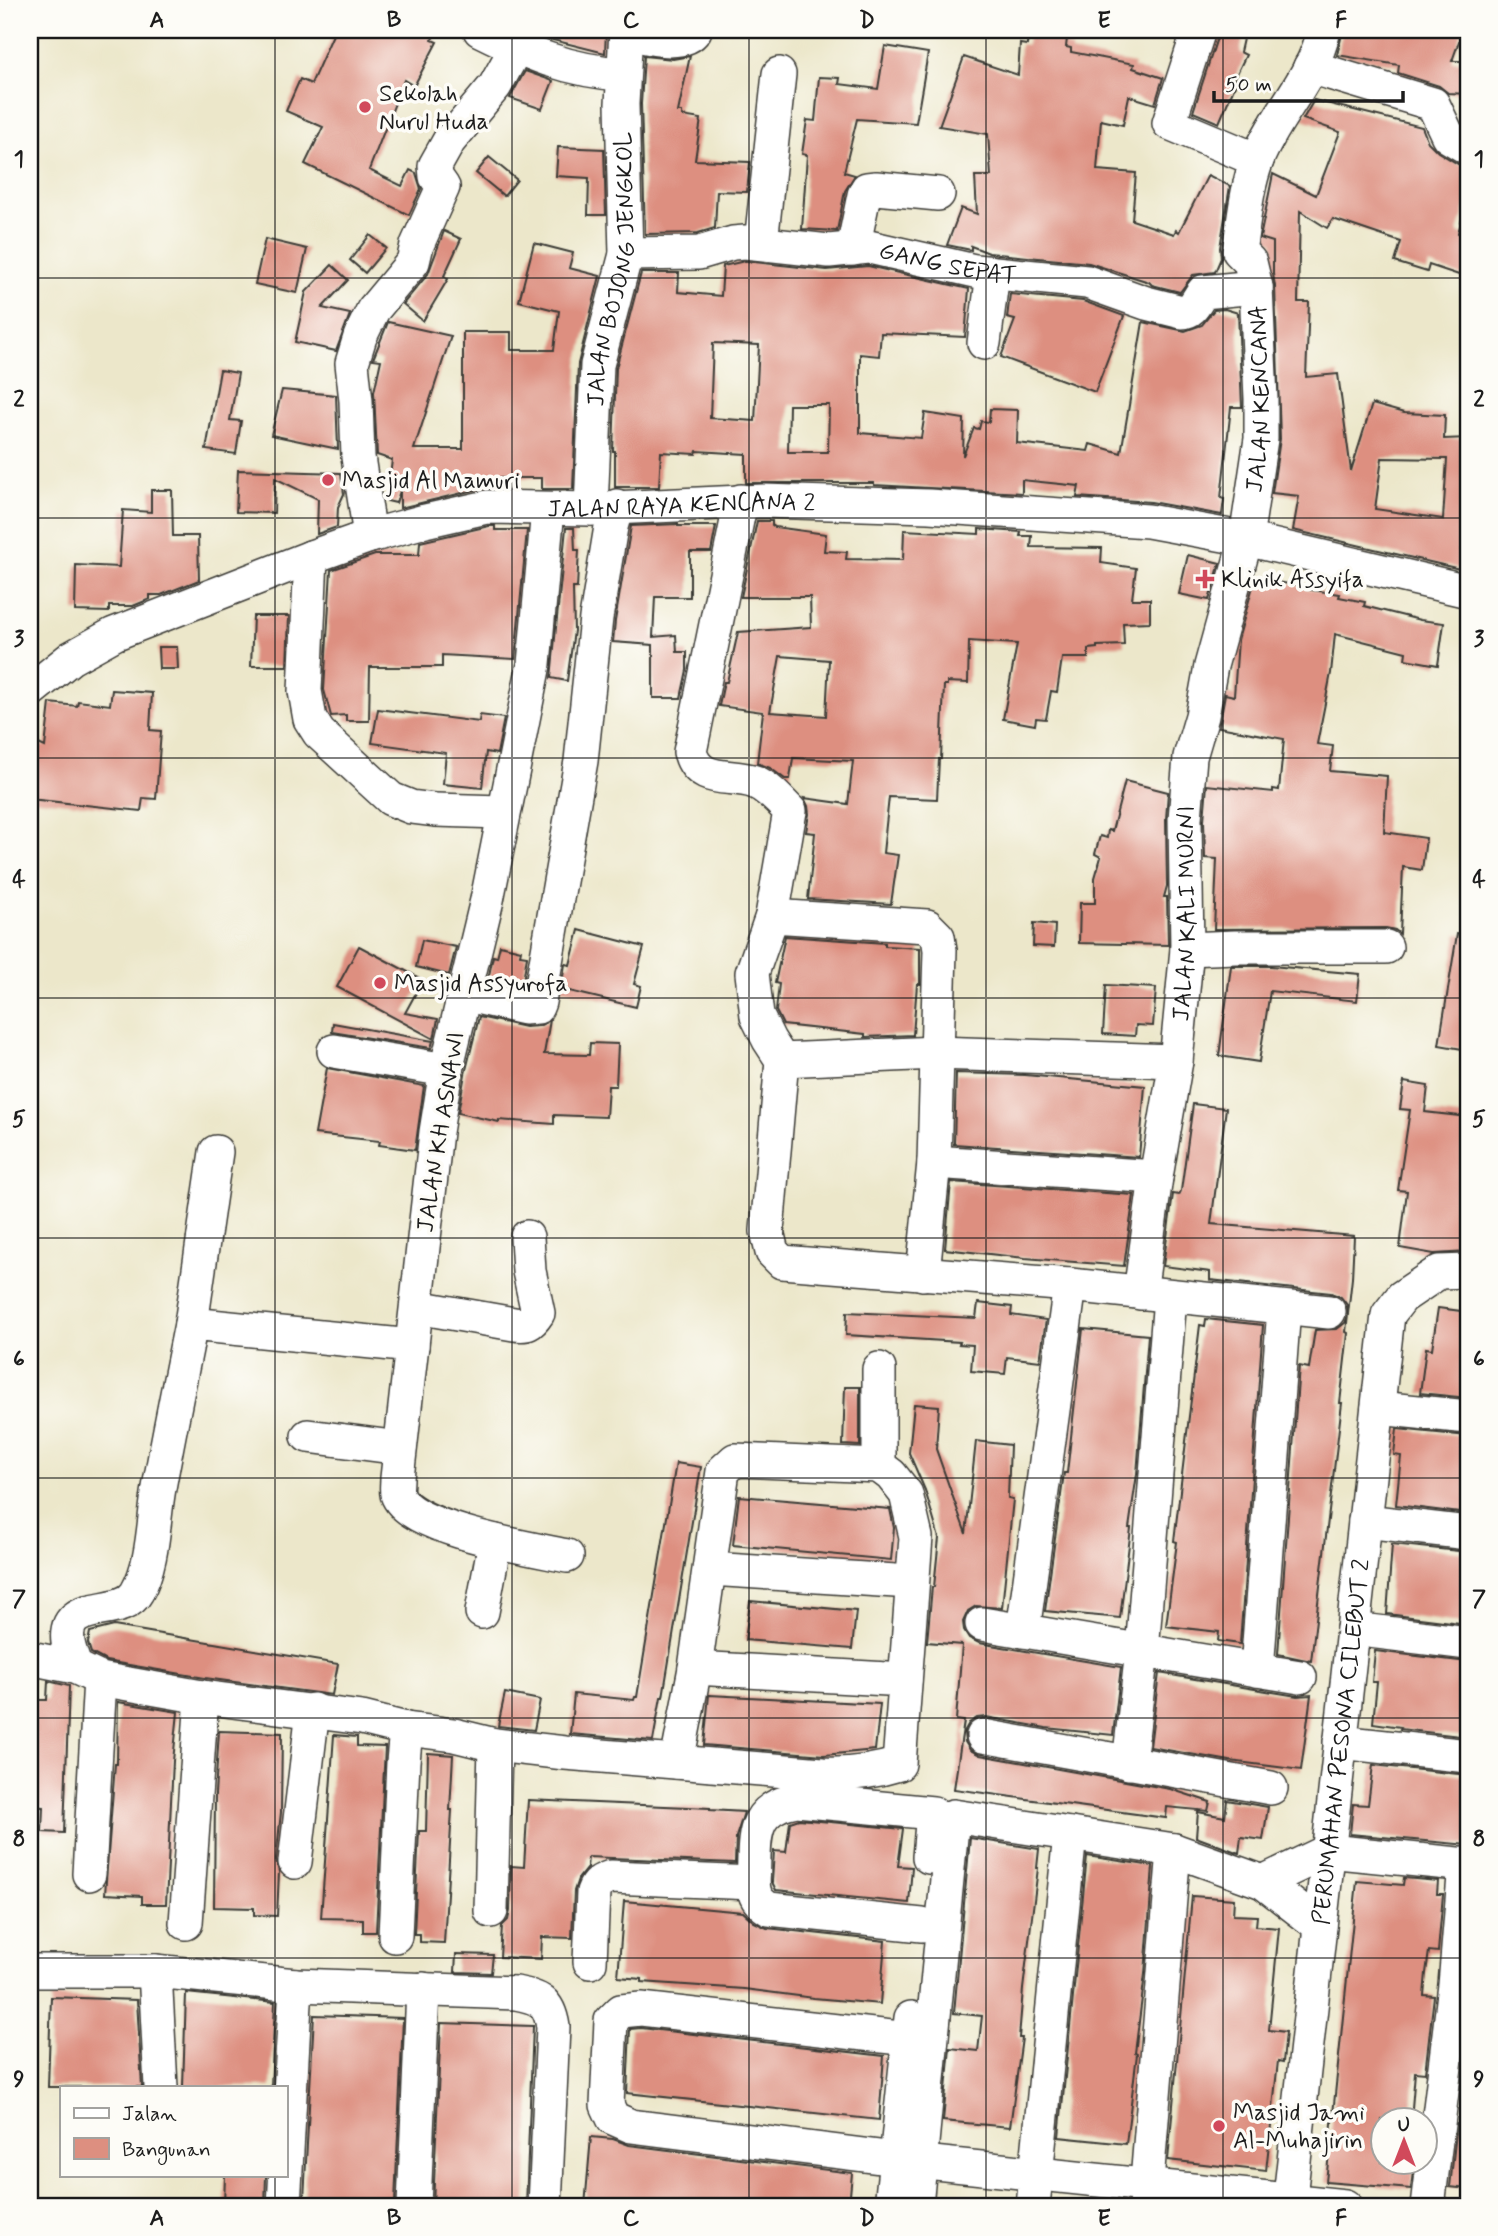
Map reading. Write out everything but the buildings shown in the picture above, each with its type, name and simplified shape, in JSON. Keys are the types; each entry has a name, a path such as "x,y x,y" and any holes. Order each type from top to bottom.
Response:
{"street":[{"path":"480,30 548,61 579,70 622,74"},
{"path":"626,31 643,37 678,40 687,38 695,30"},
{"path":"1199,30 1169,123 1257,160"},
{"name":"JALAN BOJONG JENGKOL","path":"463,994 524,1008 537,1007 581,761 596,618 611,527 604,508 597,365 626,254 622,74 626,31"},
{"name":"JALAN KENCANA","path":"1246,539 1262,417 1256,287 1250,262 1239,251 1250,184 1257,160 1316,57 1313,32"},
{"path":"370,536 358,457 352,363 360,337 373,310 413,262 417,245 443,187 436,177 435,166 449,141 495,86 516,48"},
{"path":"1310,67 1433,104 1448,136 1468,148"},
{"path":"761,243 779,74"},
{"path":"853,249 867,189 939,194"},
{"name":"GANG SEPAT","path":"626,254 699,253 733,243 761,243 829,251 869,247 993,273 1087,282 1146,303 1182,312 1192,309 1203,292 1256,287"},
{"path":"984,343 993,273"},
{"path":"741,500 690,752 693,764 704,773 754,781 767,788 790,811 772,916 752,973 757,1016 782,1060 767,1231 772,1252 782,1262 1070,1285 1329,1312"},
{"name":"JALAN RAYA KENCANA 2","path":"30,691 71,658 114,634 370,536 425,520 487,507 604,508 741,500 929,506 1148,521 1246,539 1468,591"},
{"name":"JALAN KH ASNAWI","path":"548,509 534,664 486,900 446,1070 436,1132 397,1478 398,1496 407,1506 445,1528 567,1556"},
{"name":"JALAN KALI MURNI","path":"1129,1763 1142,1651 1155,1295 1156,1177 1176,1061 1186,950 1185,819 1190,757 1202,716 1211,666 1246,539"},
{"path":"311,557 305,691 310,719 319,733 391,799 411,807 435,810 502,812"},
{"path":"772,916 927,926 938,937 940,950 933,1162 923,1275"},
{"path":"1186,950 1235,947 1386,947"},
{"path":"334,1051 446,1070"},
{"path":"782,1060 936,1053 1176,1061"},
{"path":"89,1874 87,1673 67,1640 74,1619 81,1612 120,1606 133,1599 146,1571 159,1487 191,1324 216,1152"},
{"path":"933,1162 1156,1177"},
{"path":"417,1307 526,1326 538,1313 529,1271 527,1237"},
{"name":"PERUMAHAN PESONA CILEBUT 2","path":"1289,2204 1388,1315 1402,1297 1439,1272 1468,1271"},
{"path":"1023,1631 1070,1285"},
{"path":"1415,1287 1468,1294"},
{"path":"1257,1670 1284,1308"},
{"path":"191,1324 412,1346"},
{"path":"878,1466 879,1368"},
{"path":"1378,1408 1468,1417"},
{"path":"308,1436 400,1448"},
{"path":"30,1658 202,1697 362,1718 495,1745 565,1753 677,1762 849,1775 876,1771 899,1764 916,1537 906,1494 891,1475 878,1466 735,1460 723,1471 695,1668 677,1762"},
{"path":"1365,1521 1468,1533"},
{"path":"482,1612 495,1541"},
{"path":"710,1569 911,1582"},
{"path":"982,1624 1300,1677"},
{"path":"1353,1629 1468,1643"},
{"path":"695,1668 905,1680"},
{"path":"186,1923 202,1697"},
{"path":"295,1862 313,1710"},
{"path":"395,1936 402,1762 406,1729"},
{"path":"983,1736 1270,1788"},
{"path":"1340,1742 1468,1756"},
{"path":"491,1911 495,1745"},
{"path":"916,2206 908,2160 909,2039 922,1925 933,1813 797,1800 770,1808 757,1826 753,1892 758,1902 769,1909 922,1925"},
{"path":"891,2206 908,2160 953,1816 1174,1850 1263,1882 1320,1926"},
{"path":"1035,2191 1070,1834"},
{"path":"1146,2196 1174,1850"},
{"path":"1263,1882 1328,1851 1467,1865 1455,2100 1428,2206"},
{"path":"590,1962 593,1892 602,1880 611,1877 753,1883"},
{"path":"30,1971 155,1971 296,1985 516,1993 534,1997 543,2002 551,2013 553,2027 545,2206"},
{"path":"155,1971 161,2086"},
{"path":"287,2151 296,1985"},
{"path":"414,2206 423,1989"},
{"path":"909,2039 641,2009 621,2011 611,2021 607,2105 610,2114 631,2126 908,2160 1035,2191 1345,2206"},
{"path":"284,2206 286,2176"}],"place":[{"name":"Sekolah Nurul Huda","path":"365,107"},
{"name":"Masjid Al Mamuri","path":"328,480"},
{"name":"Klinik Assyifa","path":"1205,579"},
{"name":"Masjid Assyurofa","path":"380,983"},
{"name":"Masjid Jami Al-Muhajirin","path":"1219,2126"}]}
